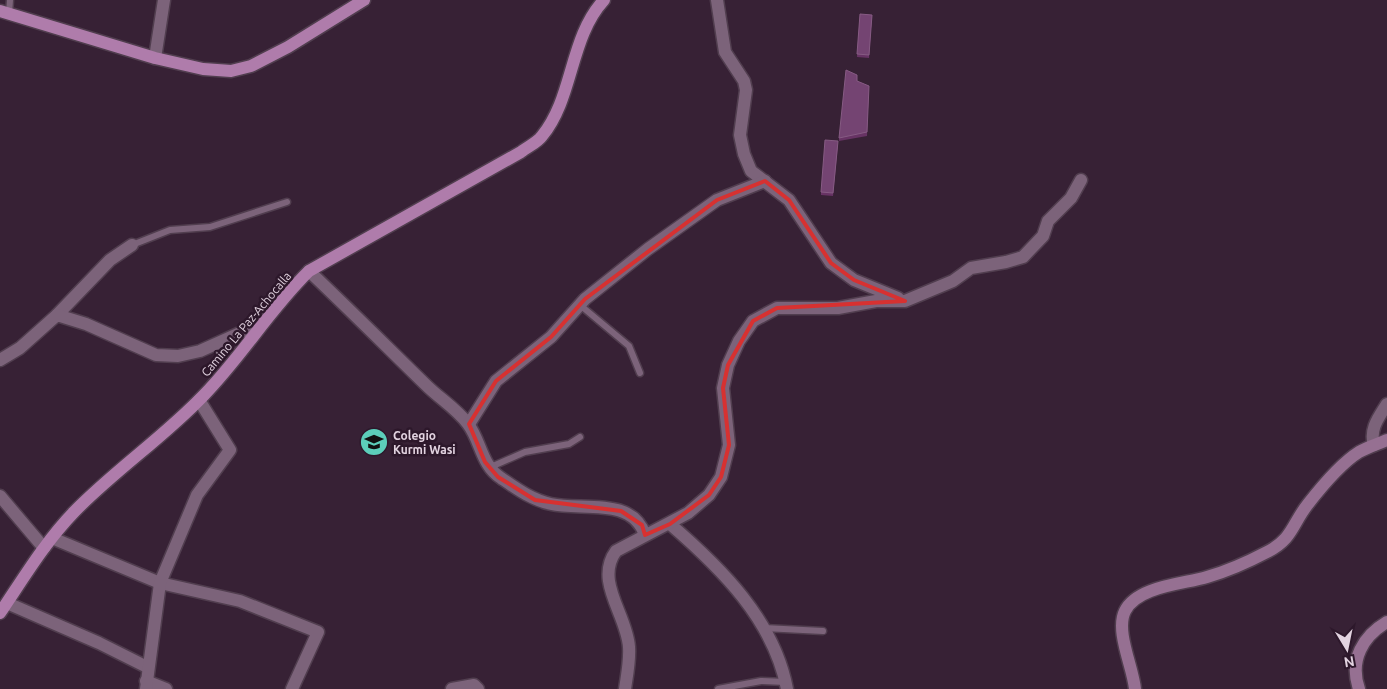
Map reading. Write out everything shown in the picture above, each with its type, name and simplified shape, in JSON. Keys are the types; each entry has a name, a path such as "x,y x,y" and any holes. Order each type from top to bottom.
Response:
{"main road":[{"path":"5,13 155,58 203,69 231,71 251,66 288,47 364,0"},
{"name":"Camino La Paz-Achocalla","path":"3,608 48,543 74,512 199,400 232,366 262,324 291,289 310,271 521,152 542,137 556,114 584,30 604,0"},
{"path":"1136,689 1123,635 1122,621 1125,610 1137,598 1156,588 1206,577 1235,568 1269,551 1286,540 1307,505 1346,464 1359,452 1387,440"},
{"path":"1359,689 1356,676 1364,639 1387,622"}],"street":[{"path":"155,58 164,0"},
{"path":"717,0 725,52 744,82 746,90 740,135 744,154 751,171 788,200 831,263 854,280 905,301"},
{"path":"625,689 629,646 609,581 610,559 616,551 688,513 709,495 721,477 729,445 723,388 728,364 739,341 753,321 777,308 838,308 876,301 905,301 953,281 971,268 1023,257 1043,236 1048,221 1071,198 1081,180"},
{"path":"469,424 496,381 552,337 580,305 648,249 717,200 765,181"},
{"path":"0,360 20,348 57,315 110,260 132,245"},
{"path":"310,271 427,386 469,424 488,465 498,477 536,500 561,506 594,506 621,510 631,515 642,525 645,535"},
{"path":"57,315 86,324 156,355 178,356 200,351 262,324"},
{"path":"166,689 146,685 160,583 197,495 230,450 199,400"},
{"path":"1374,445 1371,436 1376,421 1387,404"},
{"path":"0,496 48,543 160,583 240,601 318,632 292,689"},
{"path":"670,524 708,557 755,612 783,667 787,686"},
{"path":"3,608 99,643 147,667"},
{"path":"452,689 474,685 478,689"}],"lane":[{"path":"5,13 10,0"},
{"path":"132,245 170,230 210,227 287,202"},
{"path":"580,305 629,346 640,373"},
{"path":"488,465 493,466 524,452 569,444 580,437"},
{"path":"764,628 823,631"},
{"path":"718,689 761,681 787,686"}],"highlighted area":[{"path":"765,181 789,200 831,263 854,280 905,301 777,308 753,321 728,365 723,388 729,445 721,477 709,495 670,524 645,535 642,525 621,511 535,500 498,477 485,462 469,424 496,381 551,337 585,299 717,200"}],"building":[{"path":"860,14 872,15 869,55 857,54"},
{"path":"846,70 857,75 857,81 869,86 867,132 839,138"},
{"path":"825,140 838,141 833,193 821,192"}],"place":[{"name":"Colegio Kurmi Wasi","path":"374,442"}]}
